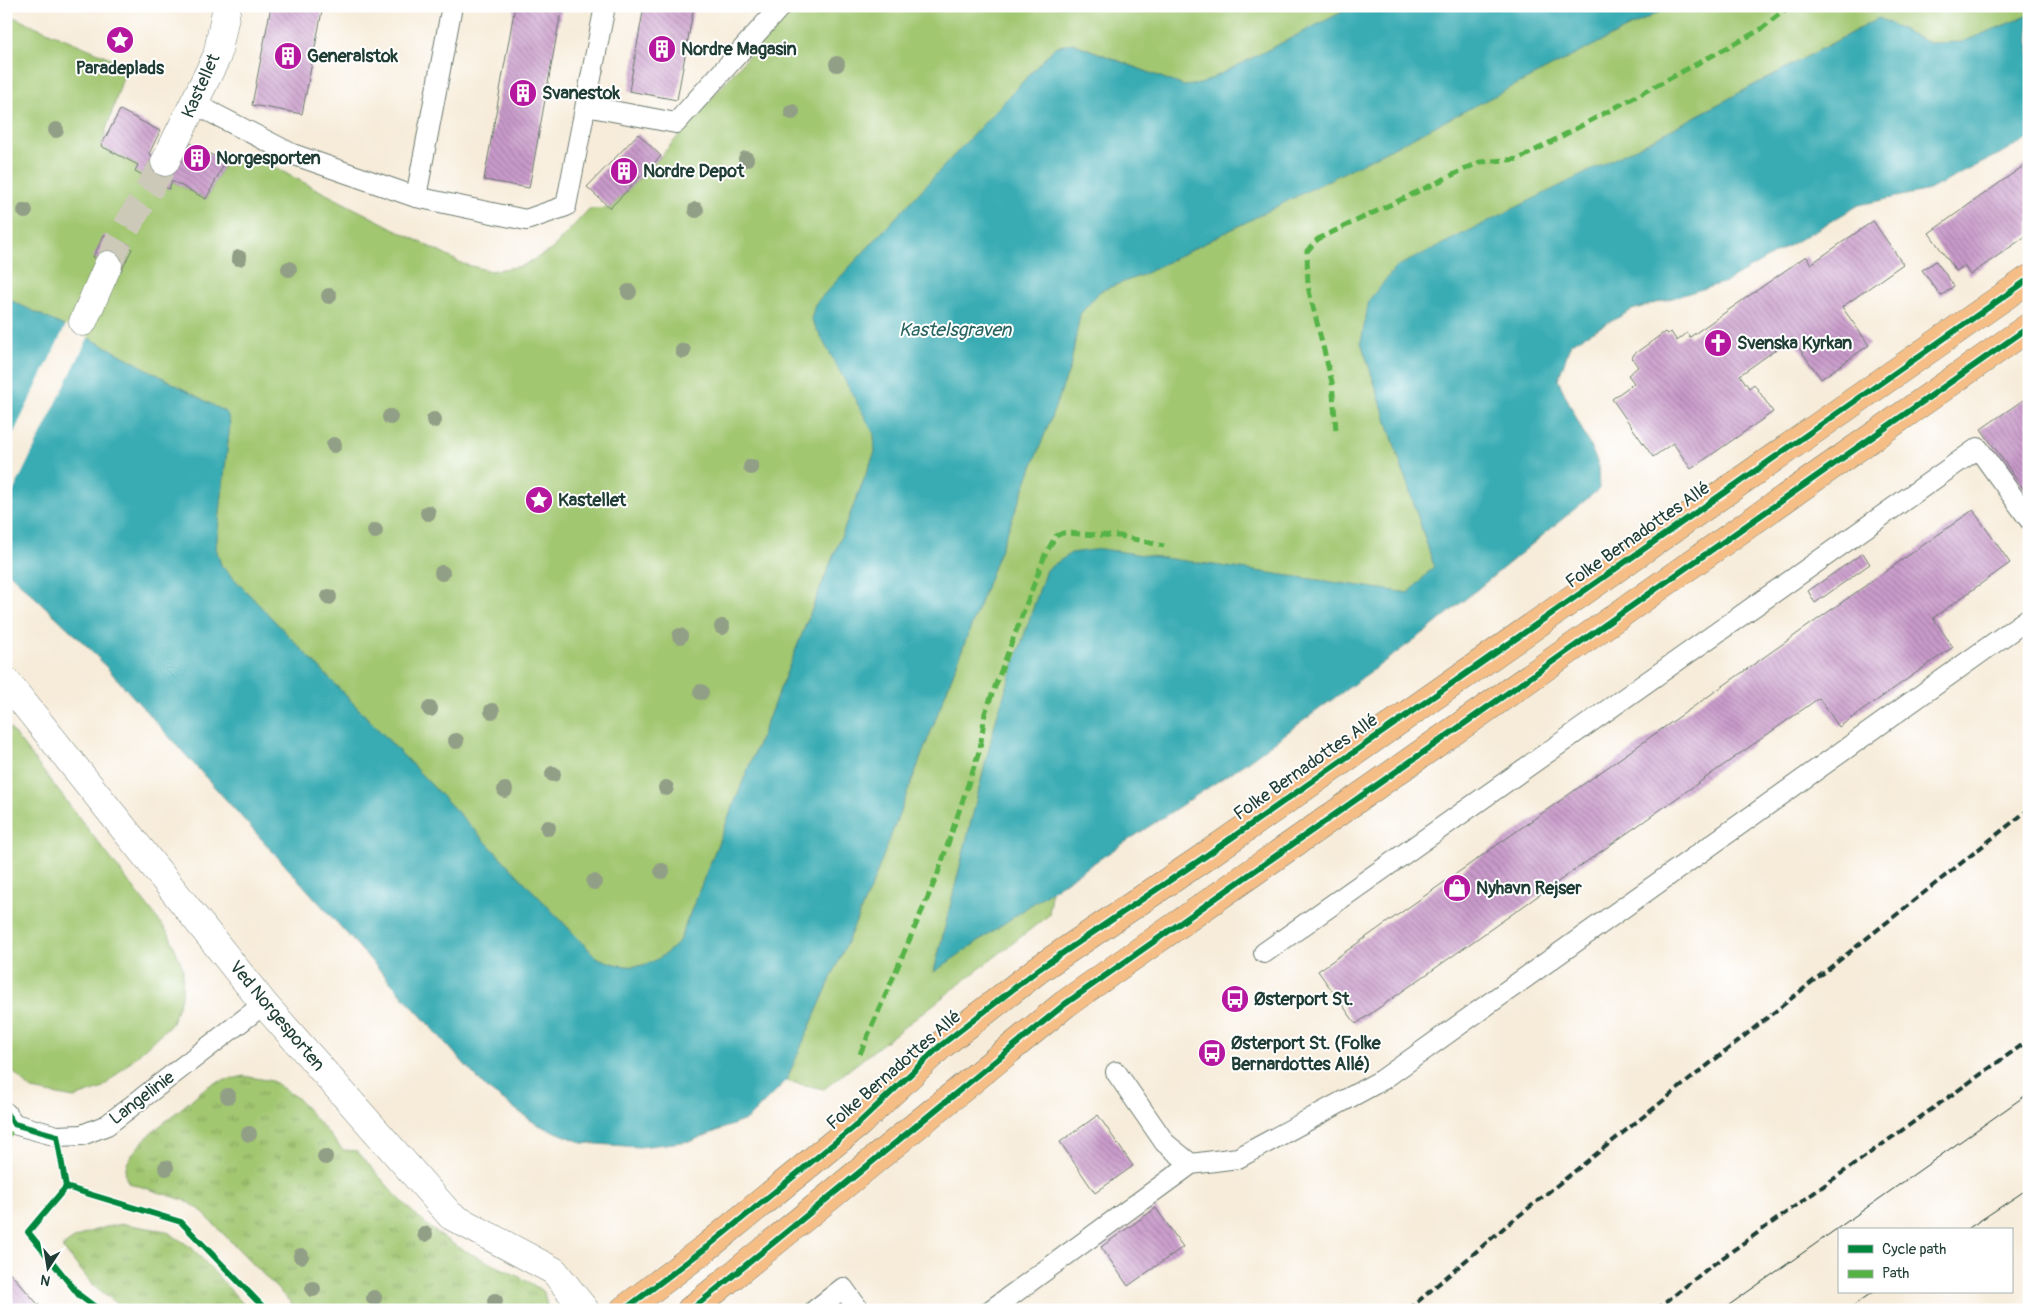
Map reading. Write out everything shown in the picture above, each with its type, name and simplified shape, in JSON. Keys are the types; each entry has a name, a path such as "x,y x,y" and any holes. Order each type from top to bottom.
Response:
{"main road":[{"name":"Folke Bernadottes Allé","path":"624,1310 707,1246 859,1123 940,1046 1039,969 1200,860 2029,279"},
{"path":"691,1310 1065,1004 2029,327"}],"street":[{"name":"Kastellet","path":"165,162 217,56 227,6"},
{"path":"83,322 108,265"},
{"name":"Ved Norgesporten","path":"6,681 264,1004 451,1216 554,1271 585,1310"}],"lane":[{"path":"416,198 452,6"},
{"path":"195,104 292,154 416,198 526,220 566,206 605,6"},
{"path":"586,106 676,123 780,6"},
{"path":"1264,953 1978,448 2029,519"},
{"path":"991,1310 1191,1164 1238,1158 1382,1080 2029,618"},
{"name":"Langelinie","path":"6,1113 14,1124 57,1136 82,1135 107,1125 264,1004"},
{"path":"1116,1072 1165,1143 1191,1164"},
{"path":"815,1310 843,1288 859,1310"}],"green space":[{"name":"Kastellet","path":"792,6 1354,6 1201,84 1184,86 1073,43 874,434 875,452 679,941 660,958 651,963 641,966 620,965 596,957 221,565 216,548 230,424 227,413 109,348 6,298 6,14 127,65 101,146 138,165 135,171 169,189 172,181 206,199 225,162 256,158 463,264 491,271 522,266 551,250 589,209 610,208 661,156"},
{"path":"1671,6 2029,6 2029,15 1962,42 1929,43 1879,18 1644,144 1361,342 1434,566 1409,593 1101,549 1046,570 997,716 934,971 1051,891 1049,915 824,1089 786,1081 872,885 1070,368 1080,314 1100,291 1142,275"},
{"path":"6,723 169,934 183,968 182,995 172,1023 101,1089 74,1098 32,1090 10,1069 6,1059"},
{"path":"244,1076 272,1081 297,1098 343,1150 357,1151 395,1194 426,1224 449,1242 518,1276 544,1292 548,1310 298,1310 199,1209 187,1201 129,1183 125,1174 127,1163 143,1141 210,1085"},
{"path":"124,1224 166,1231 192,1248 249,1310 125,1310 92,1284 62,1247 91,1231"}],"water":[{"name":"Kastelsgraven","path":"1354,6 1671,6 1142,275 1100,291 1080,314 1070,368 872,885 786,1081 748,1119 691,1141 639,1147 583,1143 536,1124 486,1088 90,649 6,570 6,298 109,348 227,413 230,424 216,548 221,565 596,957 620,965 641,966 651,963 660,958 679,941 875,452 874,434 811,319 815,304 1055,47 1072,43 1184,86 1201,84"},
{"path":"2029,15 2029,139 1929,190 1859,205 1726,282 1632,310 1571,343 1558,380 1598,463 1599,489 1429,629 1244,764 1051,891 934,972 997,716 1046,570 1071,553 1101,549 1409,593 1434,566 1361,342 1369,300 1396,267 1644,144 1879,18 1929,43 1962,42"}],"pier":[{"path":"66,325 89,336 6,506 6,449"}],"building":[{"name":"Generalstok","path":"271,6 323,6 302,114 252,105"},
{"name":"Svanestok","path":"515,6 562,6 529,188 484,180"},
{"name":"Nordre Magasin","path":"644,6 694,6 677,100 629,91"},
{"name":"Norgesporten","path":"120,110 160,131 149,154 173,166 186,141 225,162 206,199 172,181 169,189 135,171 138,165 101,146"},
{"name":"Nordre Depot","path":"638,134 661,156 610,208 587,187"},
{"path":"2029,162 2029,234 1970,275 1964,266 1956,271 1929,233"},
{"name":"Svenska Kyrkan","path":"1873,221 1903,264 1842,307 1869,345 1821,379 1792,338 1740,375 1749,388 1754,384 1773,412 1691,469 1673,443 1653,457 1612,399 1634,383 1628,375 1638,367 1632,358 1634,354 1665,332 1667,334 1671,332 1677,341 1687,333 1690,337 1806,256 1811,264"},
{"path":"104,235 132,249 121,271 93,257"},
{"path":"1936,261 1954,286 1941,296 1922,270"},
{"path":"2029,396 2029,497 1981,429"},
{"path":"1973,510 2010,563 1933,618 1953,647 1839,727 1819,698 1356,1024 1318,971"},
{"path":"1863,553 1870,564 1815,603 1808,591"},
{"path":"1098,1115 1133,1166 1095,1193 1060,1142"},
{"path":"1156,1208 1183,1247 1128,1286 1101,1247"},
{"path":"6,1268 43,1310 12,1310 6,1304"}],"tunnel":[{"path":"108,265 118,242 165,162"}],"tram line":[{"path":"1838,1228 2029,1093"},
{"path":"1969,1228 2029,1188"},
{"path":"1722,1310 1838,1228"},
{"path":"1847,1310 1870,1294"}],"railway":[{"path":"1408,1310 1506,1226 2029,809"},
{"path":"1656,1310 1711,1266 2029,1040"}],"marked path":[{"path":"1336,430 1332,382 1308,287 1307,251 1318,239 1480,162 1519,159 1760,30 1789,6"},
{"path":"860,1054 937,876 980,749 985,713 1045,555 1056,536 1063,533 1120,536 1164,546"},
{"path":"6,1140 14,1124"}],"cycle path":[{"path":"624,1310 707,1247 859,1123 940,1046 1039,969 1200,860 2029,279"},
{"path":"691,1310 1065,1004 2029,327"},
{"path":"6,1113 14,1124 57,1136 66,1187 181,1222 266,1310"},
{"path":"66,1187 28,1232 79,1295 99,1310"}],"place":[{"name":"Paradeplads","path":"120,40"},
{"name":"Nordre Magasin","path":"662,49"},
{"name":"Generalstok","path":"288,56"},
{"name":"Svanestok","path":"523,93"},
{"name":"Norgesporten","path":"197,158"},
{"name":"Nordre Depot","path":"624,171"},
{"name":"Svenska Kyrkan","path":"1718,343"},
{"name":"Kastellet","path":"539,500"},
{"name":"Nyhavn Rejser","path":"1457,888"},
{"name":"Østerport St.","path":"1235,999"},
{"name":"Østerport St. (Folke Bernardottes Allé)","path":"1212,1053"}]}
